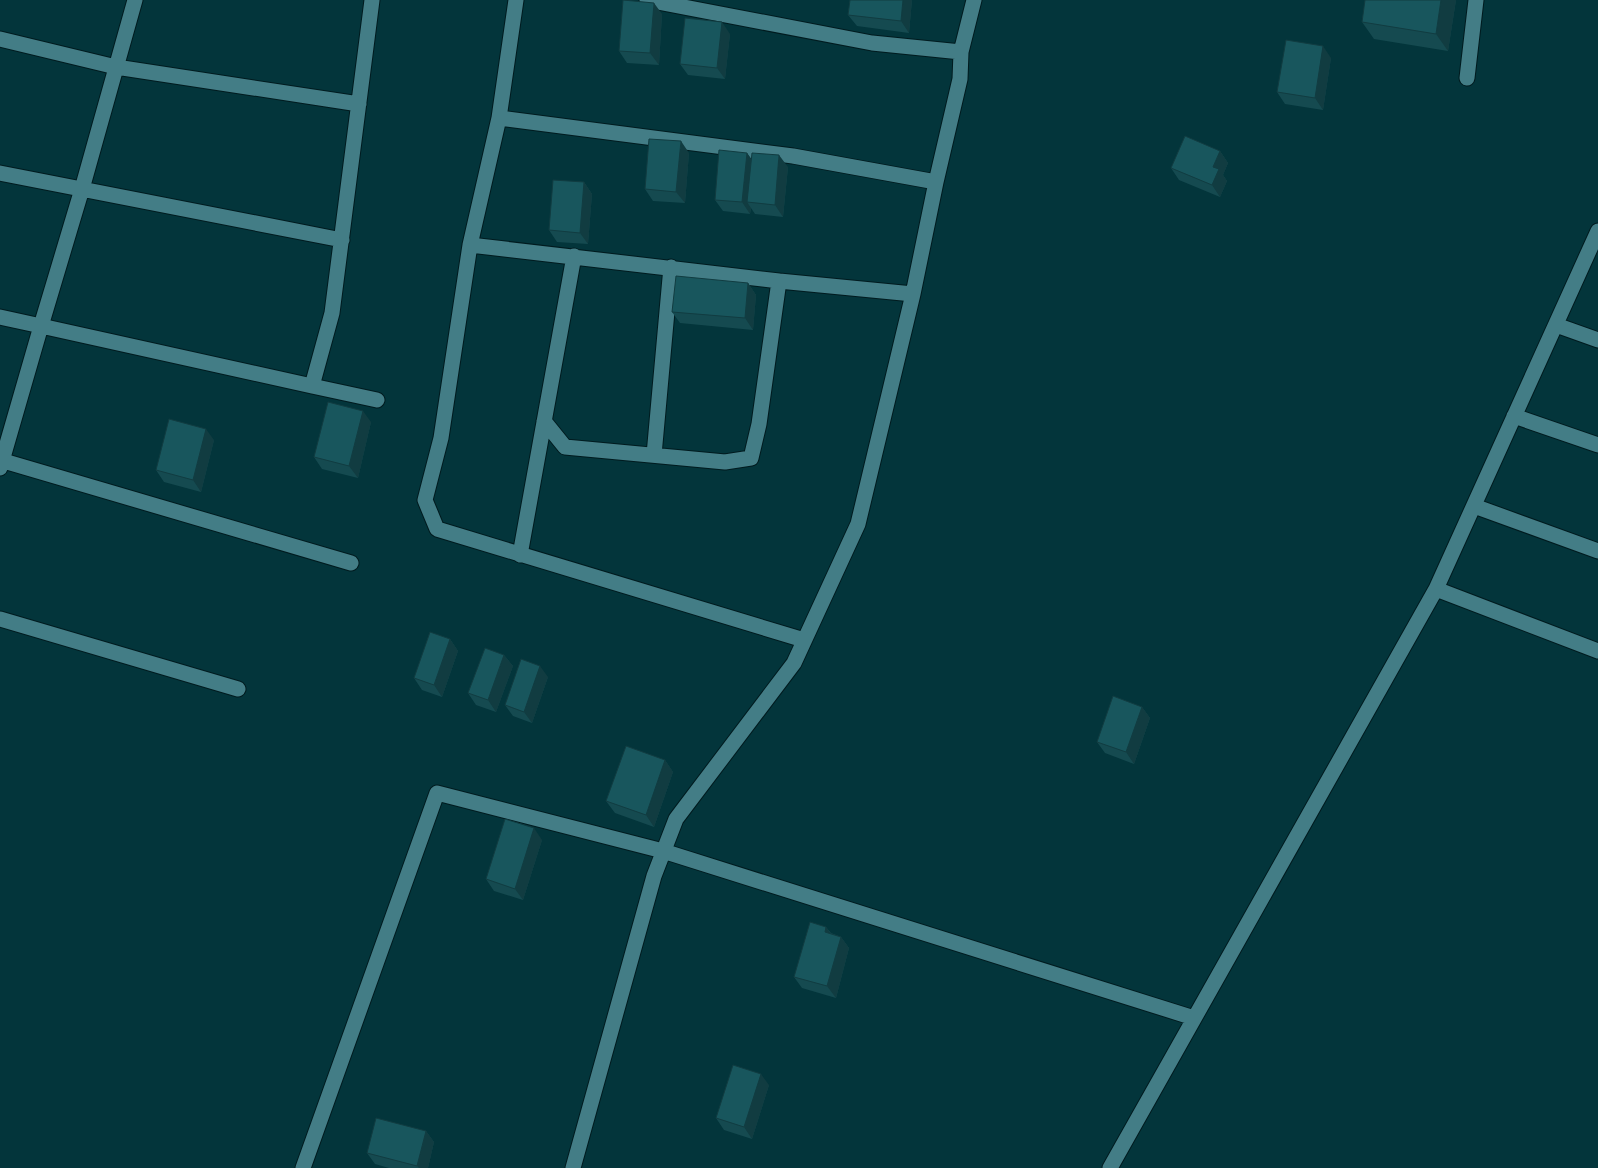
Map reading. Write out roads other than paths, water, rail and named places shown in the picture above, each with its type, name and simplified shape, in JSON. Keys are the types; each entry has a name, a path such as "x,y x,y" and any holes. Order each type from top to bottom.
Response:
{"street":[{"path":"135,0 82,189 1,463 351,563"},
{"path":"312,386 332,313 372,0"},
{"path":"516,0 499,118 470,244 441,438 424,500 437,529 804,640"},
{"path":"647,0 872,43 961,52"},
{"path":"573,1168 654,876 676,819 794,663 858,524 913,294 960,79 961,52 974,0"},
{"path":"1466,78 1476,0"},
{"path":"0,39 116,67 359,104"},
{"path":"499,118 793,156 936,182"},
{"path":"0,173 342,240"},
{"path":"1110,1168 1436,589 1598,231"},
{"path":"470,244 778,281 913,294"},
{"path":"520,554 574,256"},
{"path":"654,455 671,267"},
{"path":"544,421 565,447 725,462 751,458 759,424 778,281"},
{"path":"0,317 377,400"},
{"path":"1556,325 1598,340"},
{"path":"1514,416 1598,445"},
{"path":"1474,506 1598,552"},
{"path":"1436,589 1598,651"},
{"path":"0,619 238,689"},
{"path":"303,1168 438,793 663,851 1194,1018"}]}
